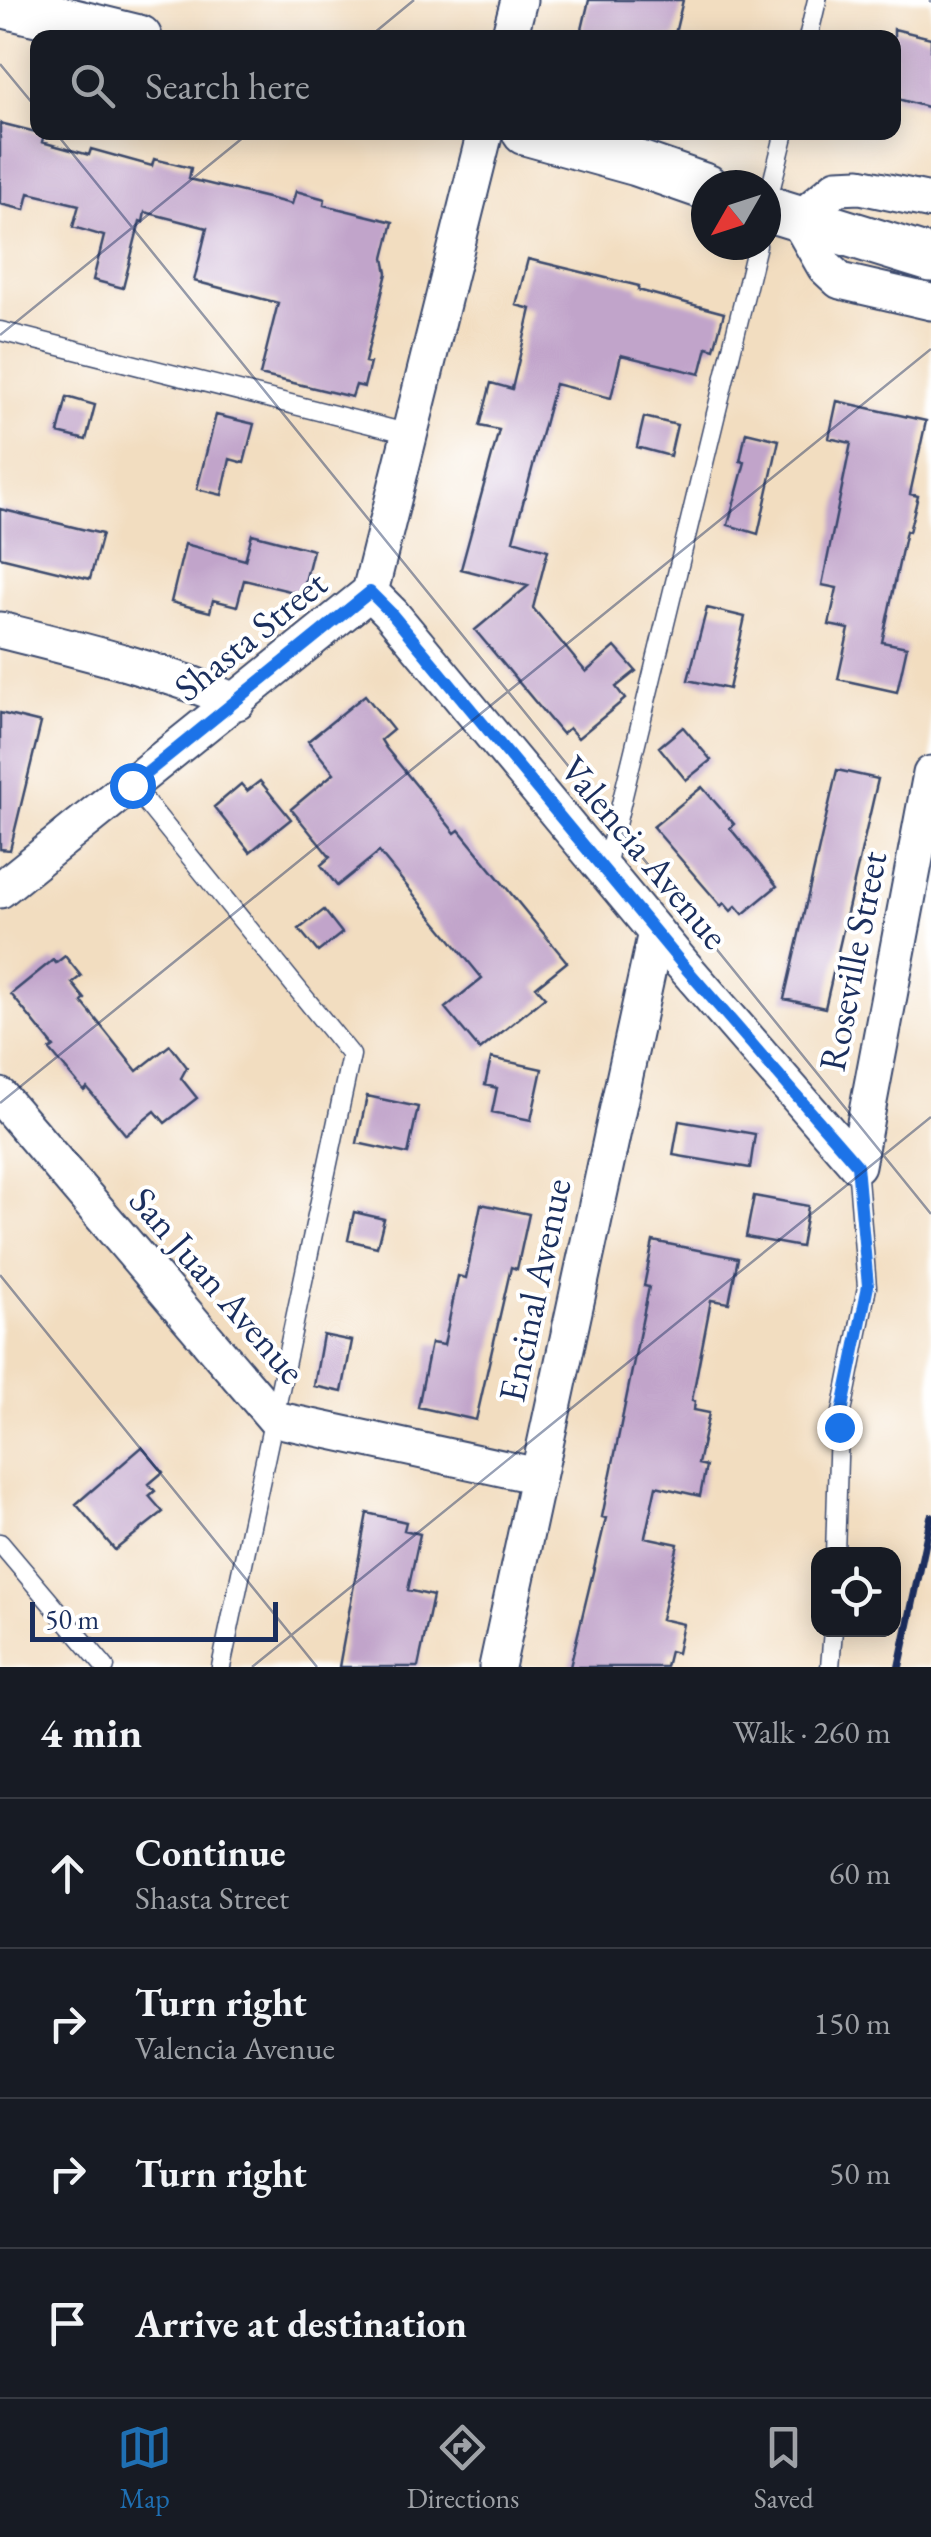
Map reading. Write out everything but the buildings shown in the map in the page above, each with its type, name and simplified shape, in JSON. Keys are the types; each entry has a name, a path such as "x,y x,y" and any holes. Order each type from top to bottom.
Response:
{"street":[{"path":"511,30 518,0"},
{"path":"0,4 106,30"},
{"name":"Shasta Street","path":"0,890 370,592 483,140"},
{"path":"554,140 691,182"},
{"path":"782,214 838,187 860,186 931,202"},
{"path":"782,214 931,260"},
{"path":"782,214 840,281 931,302"},
{"name":"Valencia Avenue","path":"370,592 857,1165"},
{"path":"0,630 106,656 192,683 236,702"},
{"name":"Roseville Street","path":"857,1165 931,774"},
{"name":"Encinal Avenue","path":"497,1667 656,932"},
{"name":"San Juan Avenue","path":"0,1096 275,1419 538,1476"}],"lane":[{"path":"810,30 817,0"},
{"path":"782,214 785,140"},
{"path":"604,870 753,260"},
{"path":"0,332 410,434"},
{"path":"132,785 351,1055 221,1667"},
{"path":"835,1547 839,1427 868,1286 857,1165"},
{"path":"0,1543 106,1667"},
{"path":"830,1667 832,1637"}],"railway":[{"path":"899,1667 931,1517"}],"route":[{"path":"132,785 370,592 683,965 857,1165 868,1286 839,1427"}]}
